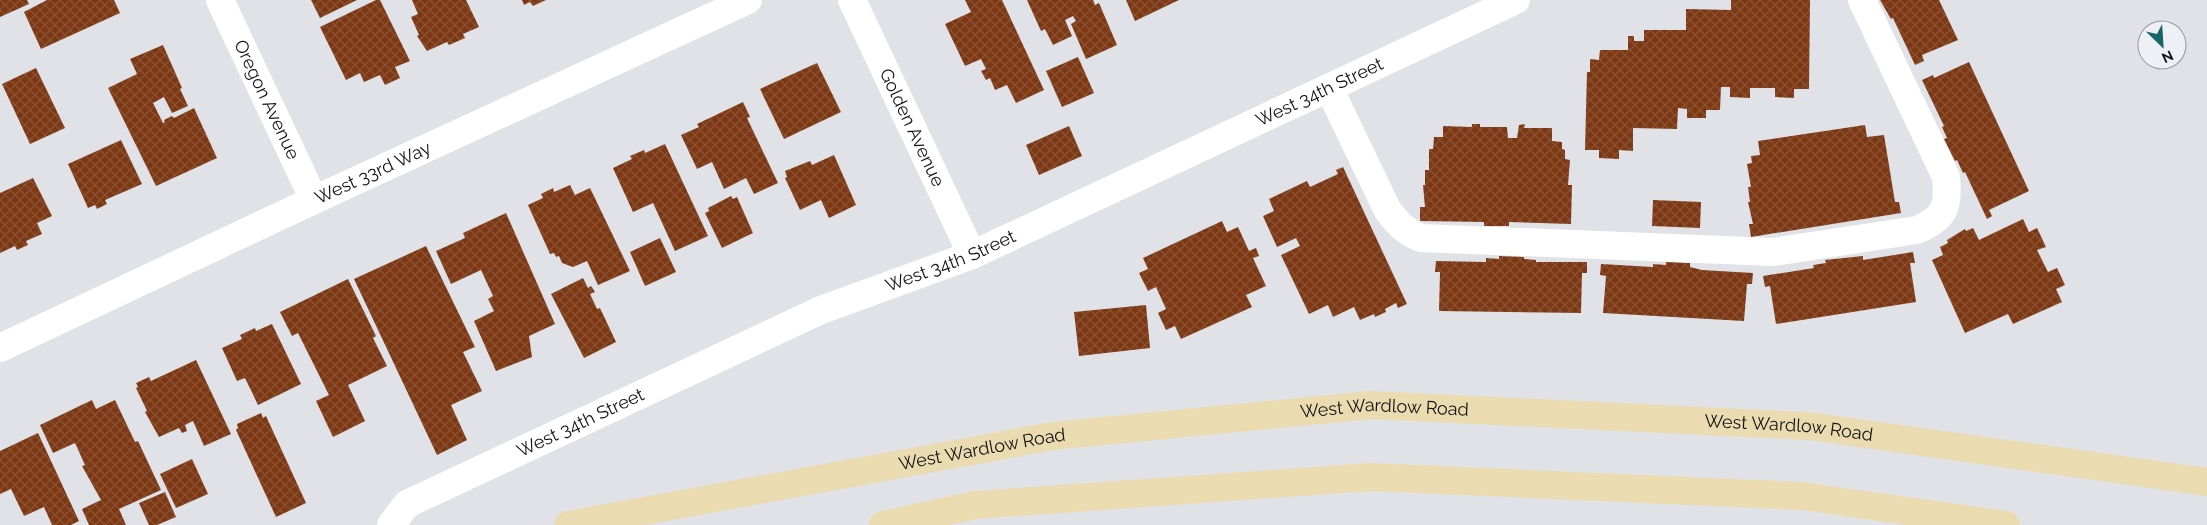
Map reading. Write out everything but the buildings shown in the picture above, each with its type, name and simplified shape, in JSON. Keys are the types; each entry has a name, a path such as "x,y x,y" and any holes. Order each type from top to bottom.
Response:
{"main road":[{"name":"West Wardlow Road","path":"568,525 1052,436 1371,406 1808,426 2207,482"},
{"path":"883,525 975,505 1372,477 1800,496 2006,525"}],"street":[{"name":"Oregon Avenue","path":"220,0 314,200"},
{"name":"West 33rd Way","path":"0,348 314,200 748,0"},
{"name":"Golden Avenue","path":"852,0 972,255"},
{"name":"West 34th Street","path":"391,525 407,504 820,310 972,255 1516,0"},
{"path":"1329,88 1387,209 1398,225 1411,235 1421,238 1773,252 1917,230 1931,224 1944,212 1948,192 1946,177 1862,0"}]}
